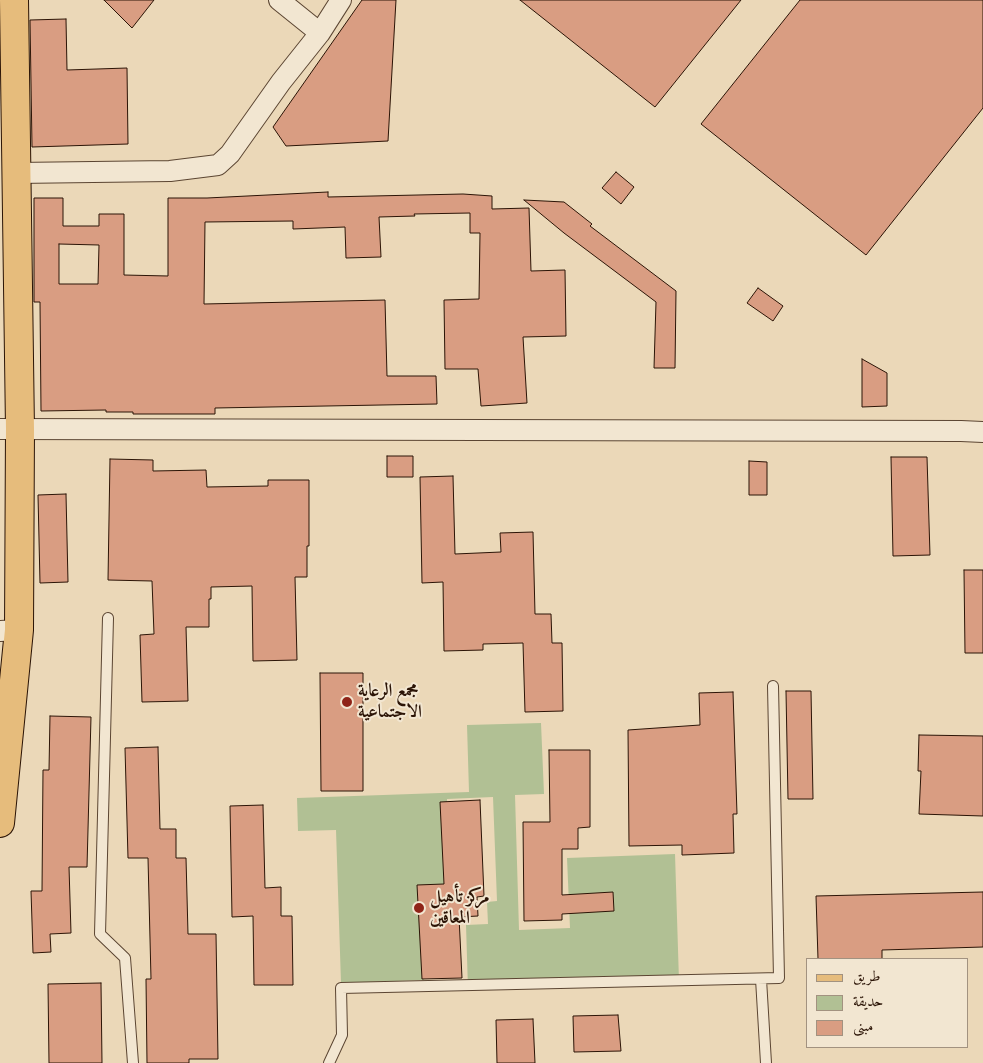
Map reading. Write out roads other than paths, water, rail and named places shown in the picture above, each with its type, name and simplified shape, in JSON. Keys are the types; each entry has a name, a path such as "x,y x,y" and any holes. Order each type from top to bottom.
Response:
{"main road":[{"path":"0,823 9,631 10,429 16,173 14,0"}],"street":[{"path":"279,0 320,33"},
{"path":"16,173 170,171 218,165 230,154 320,33 341,0"},
{"path":"10,429 960,430 983,432"}],"lane":[{"path":"108,618 100,934 125,958 133,1063"},
{"path":"329,1063 342,1035 341,988 779,978 773,686"},
{"path":"761,979 766,1063"}],"place":[{"name":"مجمع الرعاية الاجتماعية","path":"347,702"},
{"name":"مركز تأهيل المعاقين","path":"419,908"}]}
